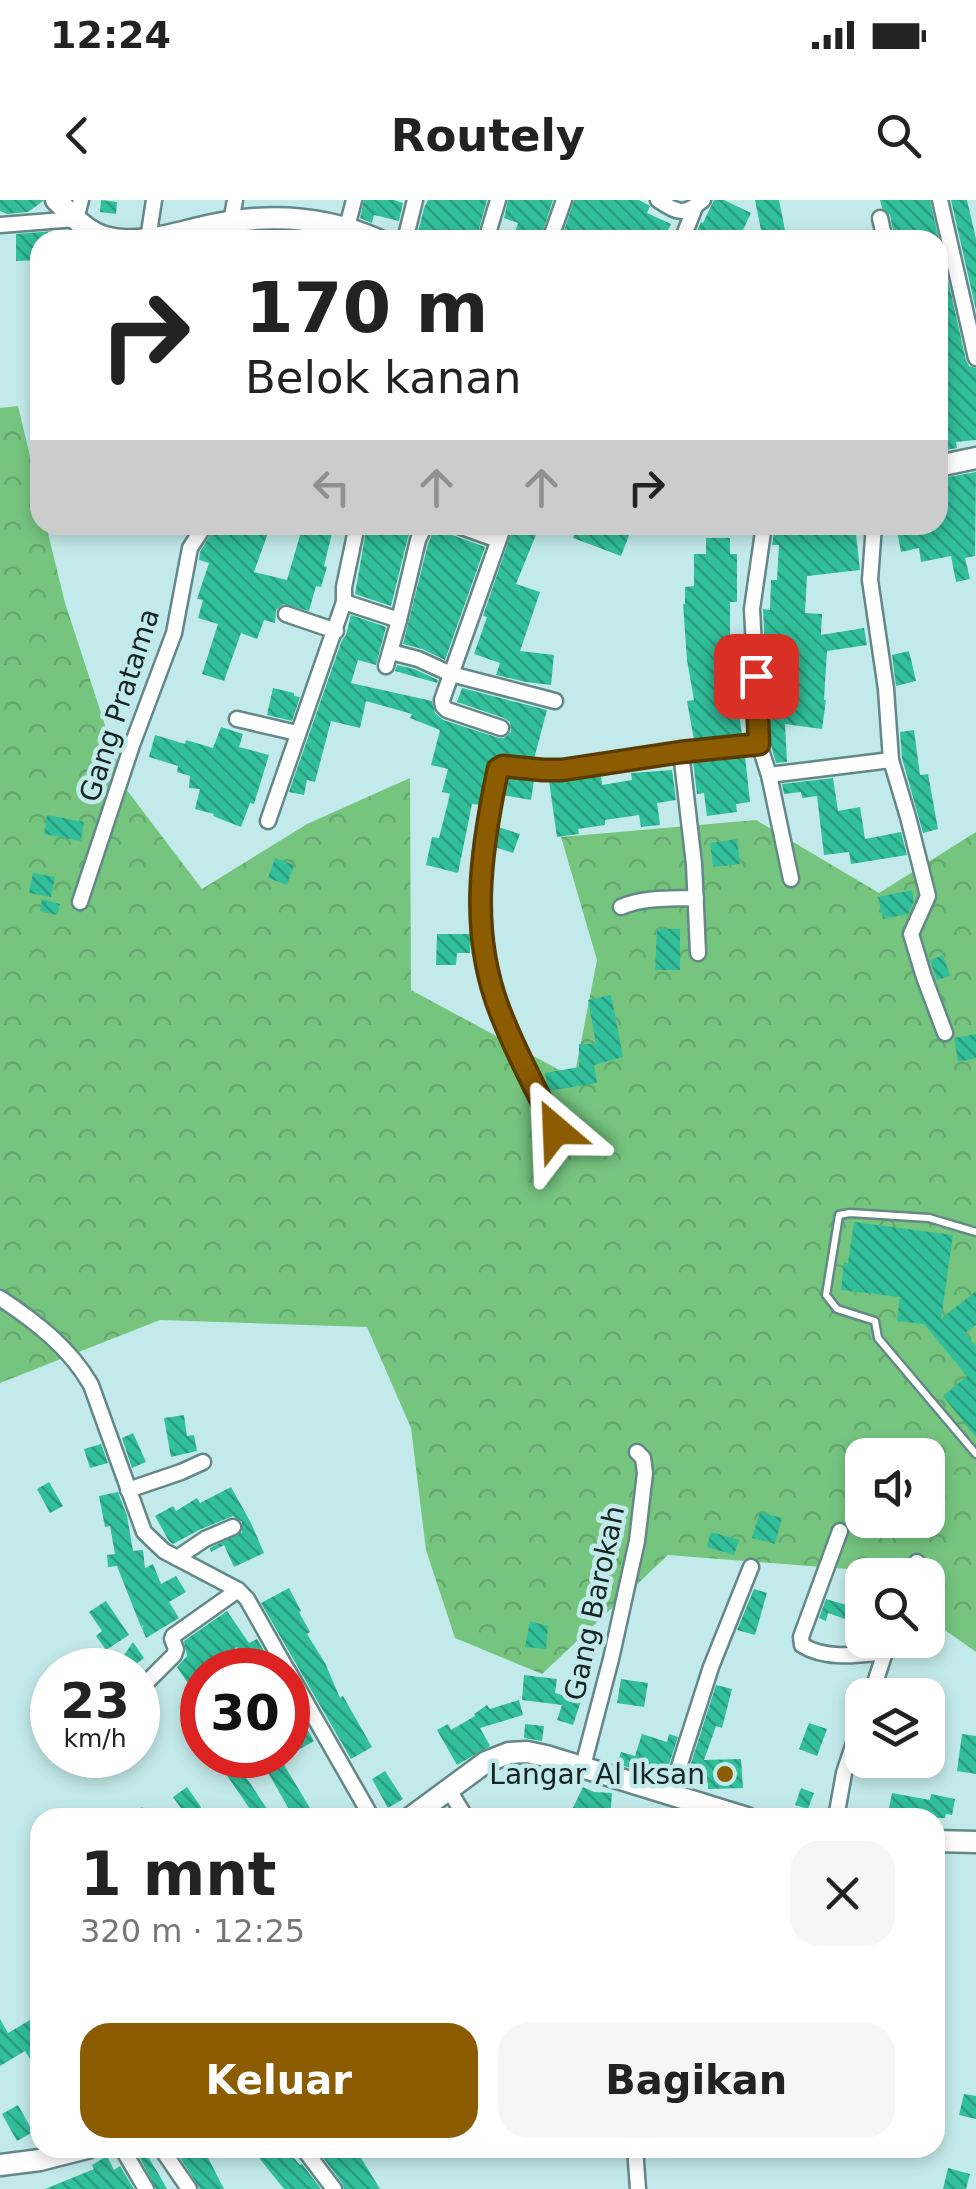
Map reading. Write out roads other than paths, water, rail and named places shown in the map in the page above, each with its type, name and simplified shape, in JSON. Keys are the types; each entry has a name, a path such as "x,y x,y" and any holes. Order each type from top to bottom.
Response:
{"street":[{"path":"56,200 79,210 95,230"},
{"path":"149,230 154,200"},
{"path":"231,222 235,200"},
{"path":"346,227 354,200"},
{"path":"408,230 415,200"},
{"path":"489,230 498,200"},
{"path":"554,230 564,200"},
{"path":"658,200 677,211 688,211 699,203"},
{"path":"940,200 947,230"},
{"path":"687,230 699,203"},
{"path":"0,225 79,210"},
{"path":"207,230 231,222 277,217 313,219 353,230"},
{"path":"880,218 883,230"},
{"path":"309,230 313,219"},
{"path":"948,235 976,358"},
{"path":"948,464 976,458"},
{"name":"Gang Pratama","path":"80,902 174,633 190,548 199,535"},
{"path":"268,821 336,631 356,535"},
{"path":"421,535 389,659 418,659 451,674 556,700"},
{"path":"500,535 442,700 447,710 501,728"},
{"path":"763,535 752,609 759,744 770,775 791,879"},
{"path":"873,535 870,580 886,689 891,760 928,896 911,934 945,1033"},
{"path":"344,602 400,620"},
{"path":"286,614 336,631"},
{"path":"237,719 297,733"},
{"path":"556,1130 502,1017 487,968 479,900 482,853 498,769 503,766 562,770 759,744"},
{"path":"681,752 694,864 698,953"},
{"path":"770,775 891,760"},
{"path":"620,907 634,901 696,898"},
{"path":"0,1298 32,1319 80,1366 91,1385 144,1532 164,1551 238,1590 274,1648"},
{"name":"Gang Barokah","path":"583,1766 637,1541 645,1473 643,1458 637,1452"},
{"path":"128,1490 203,1462"},
{"path":"176,1558 204,1539 234,1527"},
{"path":"840,1531 802,1645 817,1652 845,1655"},
{"path":"670,1795 710,1666 751,1567"},
{"path":"160,1669 174,1655 173,1636 238,1590"},
{"path":"310,1710 366,1808"},
{"path":"424,1808 486,1762 527,1752 714,1808"},
{"path":"838,1808 845,1770"},
{"path":"449,1790 460,1808"},
{"path":"945,1841 976,1842"},
{"path":"0,2164 44,2158"},
{"path":"128,2158 146,2189"},
{"path":"168,2158 189,2189"},
{"path":"310,2158 334,2189"},
{"path":"636,2158 638,2189"}],"lane":[{"path":"976,1232 928,1218 839,1215 826,1294 837,1309 875,1321 878,1338 976,1454"}],"place":[{"name":"Langar Al Iksan","path":"725,1774"}]}
